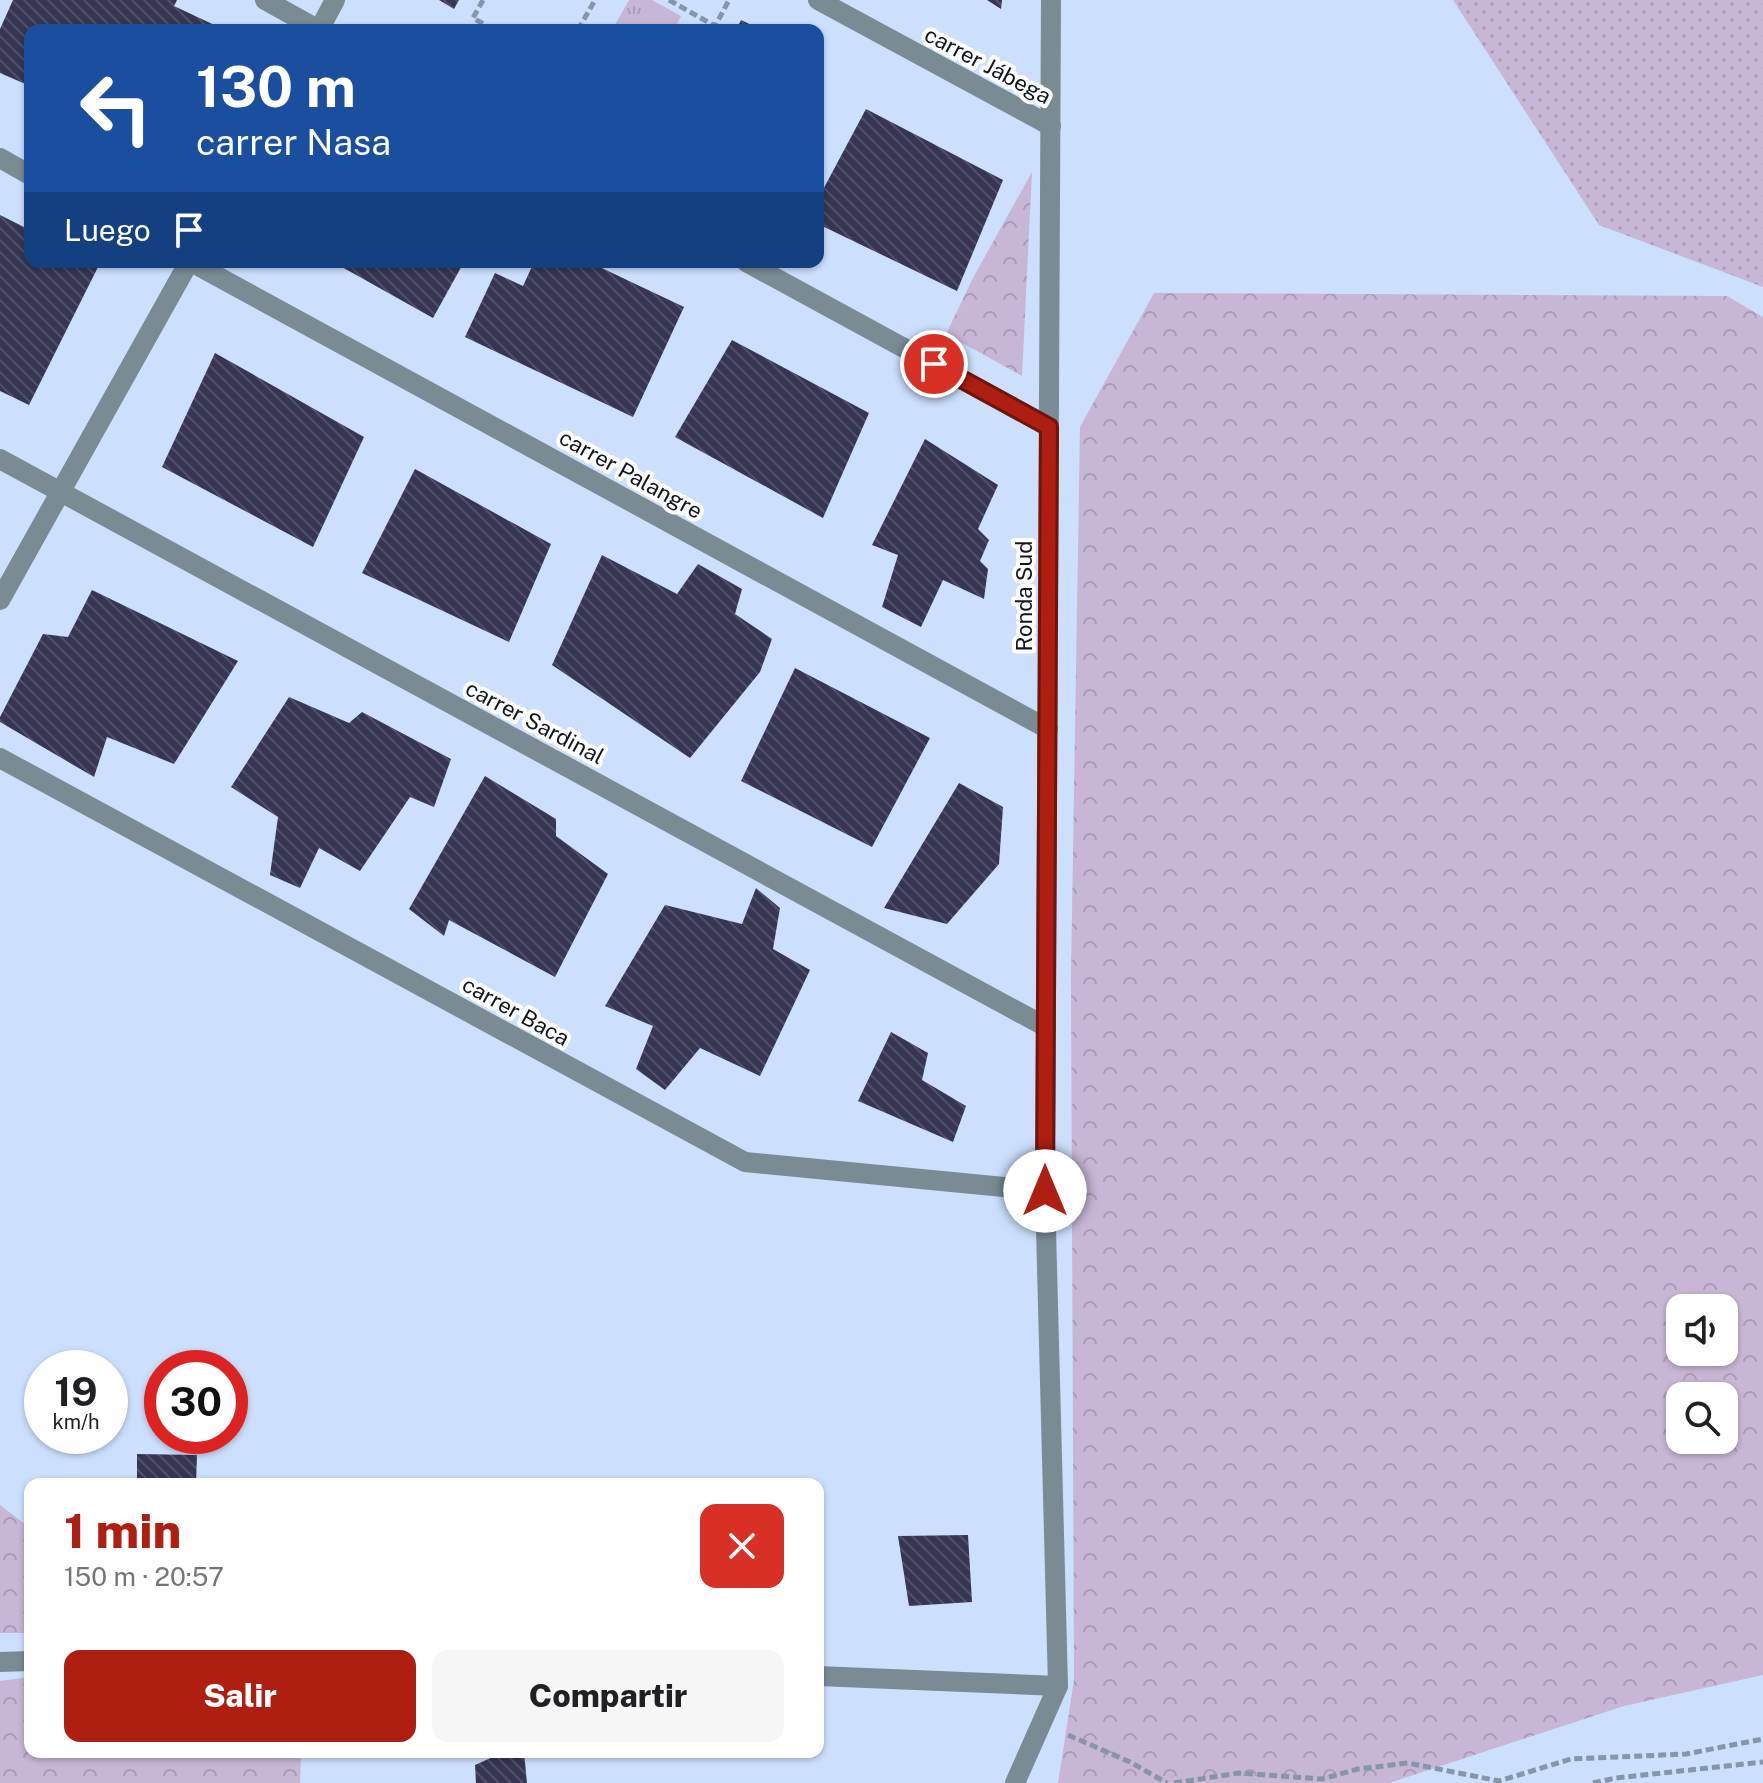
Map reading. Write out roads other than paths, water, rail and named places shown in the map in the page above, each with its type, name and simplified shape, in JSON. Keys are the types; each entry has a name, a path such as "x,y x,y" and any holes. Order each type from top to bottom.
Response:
{"street":[{"path":"265,0 308,24"},
{"path":"322,24 335,0"},
{"name":"carrer Jábega","path":"818,0 1051,126"},
{"name":"Ronda Sud","path":"1051,0 1045,1191 1058,1686"},
{"path":"0,158 24,172"},
{"path":"0,600 187,268"},
{"name":"carrer Palangre","path":"201,268 1048,729"},
{"path":"757,268 1049,427"},
{"name":"carrer Sardinal","path":"0,459 1046,1027"},
{"name":"carrer Baca","path":"0,758 745,1162 1045,1191"},
{"path":"0,1662 24,1661"},
{"path":"824,1676 1058,1686 1015,1783"}]}
